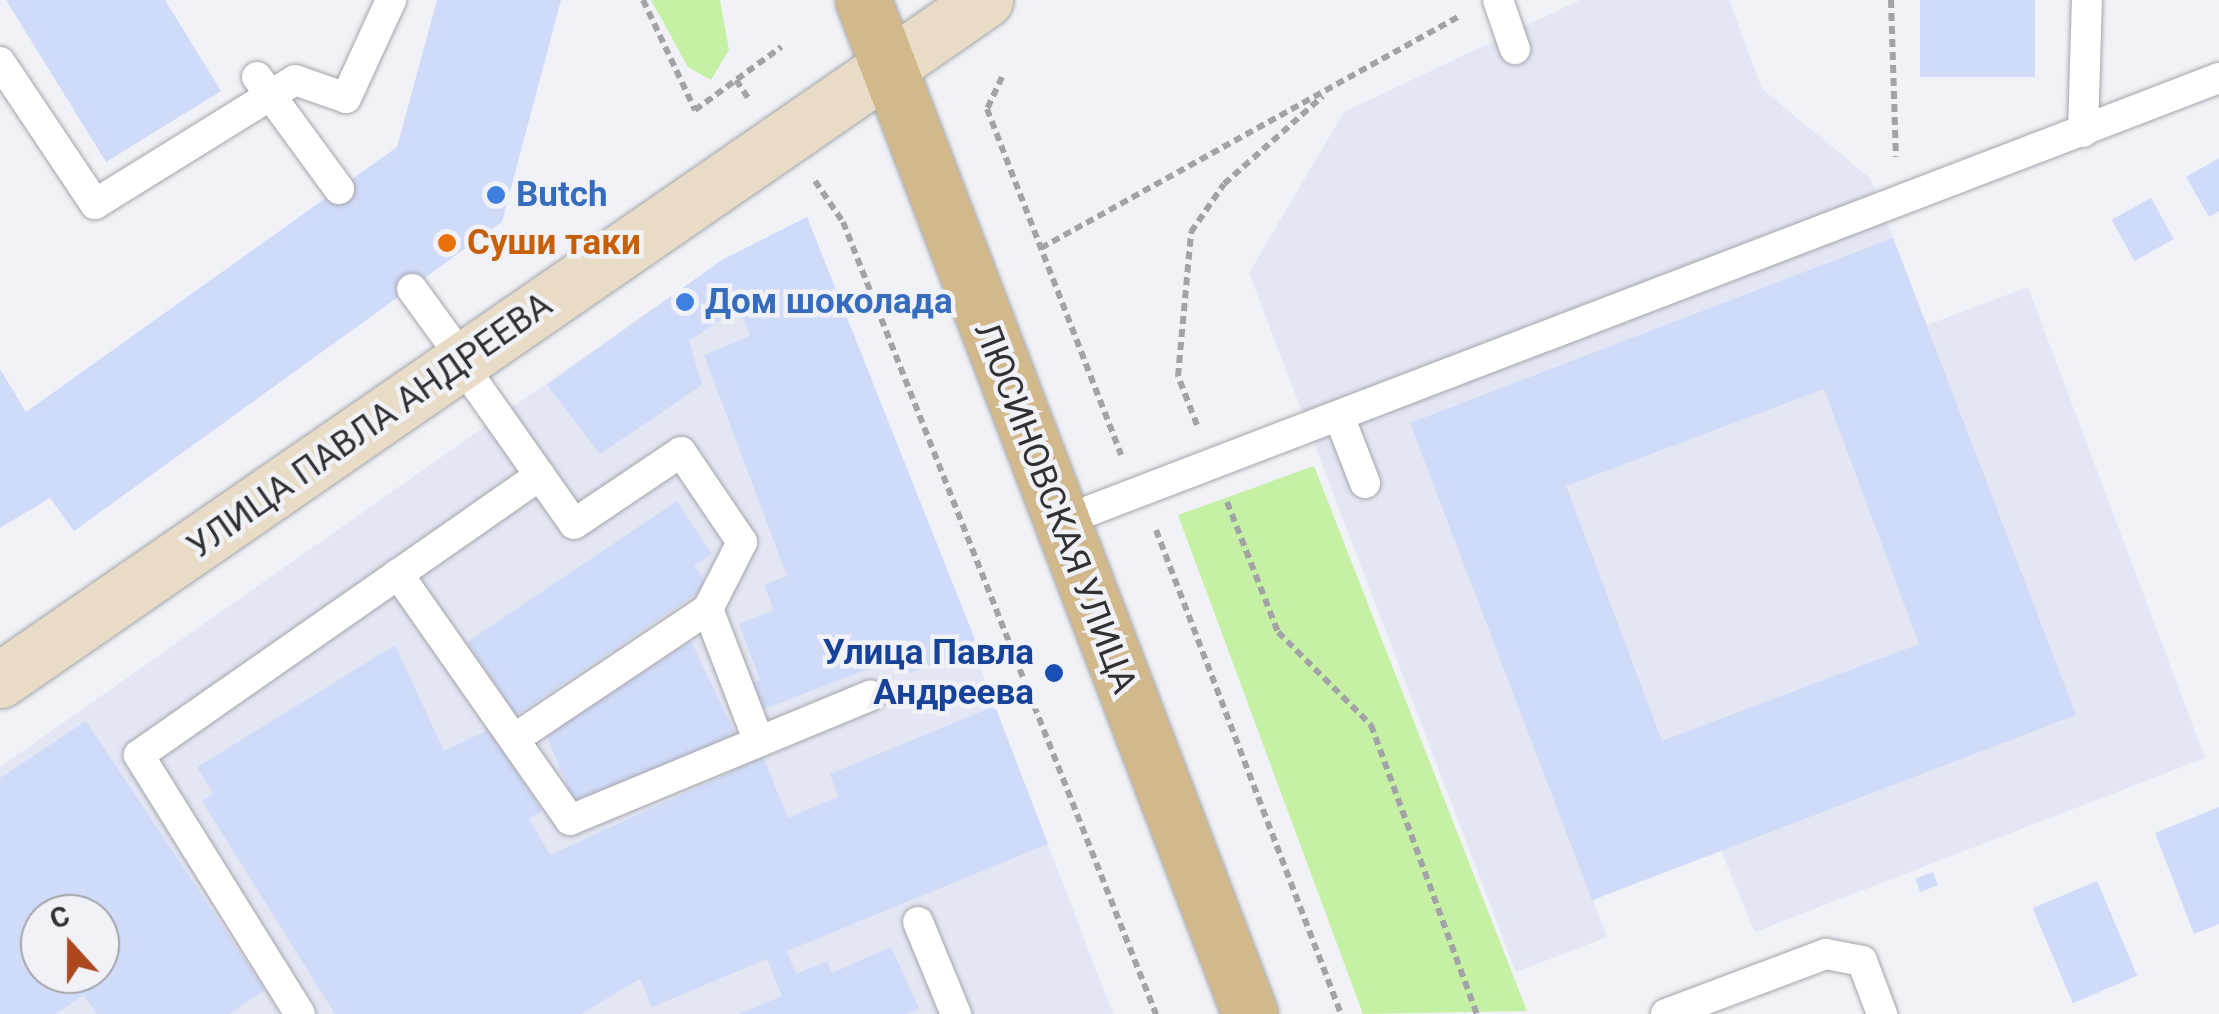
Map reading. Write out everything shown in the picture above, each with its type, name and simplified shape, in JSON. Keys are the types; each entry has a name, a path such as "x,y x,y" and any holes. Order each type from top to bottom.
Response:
{"main road":[{"name":"ЛЮСИНОВСКАЯ УЛИЦА","path":"863,0 1250,1014"}],"street":[{"name":"УЛИЦА ПАВЛА АНДРЕЕВА","path":"2,673 463,364 984,0"}],"lane":[{"path":"0,62 95,204 264,86 295,80 346,98 391,0"},
{"path":"2082,132 2087,0"},
{"path":"1484,5 1515,49"},
{"path":"1060,522 2219,78"},
{"path":"264,86 339,189"},
{"path":"412,290 574,524 681,452 742,542 708,610 514,739"},
{"path":"1338,416 1364,484"},
{"path":"300,1014 139,755 540,475"},
{"path":"398,574 570,820 870,696"},
{"path":"708,610 759,742"},
{"path":"918,922 956,1014"},
{"path":"1666,1014 1826,954 1862,962 1882,1014"}],"path":[{"path":"643,0 696,110 781,47"},
{"path":"1891,0 1897,203"},
{"path":"1042,248 1484,5"},
{"path":"1002,77 988,109 1341,1014"},
{"path":"736,80 753,105"},
{"path":"1323,96 1224,184 1191,232 1178,376 1278,632 1371,725 1477,1014"},
{"path":"815,180 843,222 1156,1014"}],"shaded area":[{"path":"1580,0 1729,0 1762,89 1870,178 1927,325 2028,287 2205,758 1755,932 1721,851 1593,900 1607,937 1516,972 1249,273 1344,112"},
{"path":"807,217 1113,1014 0,1014 0,767 722,260"}],"green space":[{"path":"651,0 720,0 729,50 711,80 688,67"},
{"path":"1314,466 1527,1011 1363,1014 1178,515"}],"building":[{"path":"6,0 165,0 221,91 106,162"},
{"path":"437,0 561,0 502,222 74,531 50,498 0,528 0,369 26,412 397,147"},
{"path":"1920,0 2035,0 2035,77 1920,77"},
{"path":"2219,158 2219,211 2209,217 2186,177"},
{"path":"2151,198 2174,239 2134,261 2112,220"},
{"path":"807,217 978,647 904,675 897,658 759,711 749,685 760,680 739,624 774,610 764,585 787,576 704,355 750,336 739,308 689,341 702,385 600,454 547,385 722,260"},
{"path":"1893,238 2076,715 1592,900 1410,423","holes":["1824,389 1919,644 1662,741 1566,486"]},
{"path":"677,501 712,554 694,565 708,586 516,715 467,642"},
{"path":"691,641 736,735 576,806 546,735"},
{"path":"395,645 444,751 490,729 542,811 529,818 550,855 763,757 788,818 838,797 830,774 995,706 1048,844 787,951 796,974 827,961 832,973 891,947 919,1008 906,1014 739,1014 782,996 767,959 652,1007 640,979 581,1014 335,1014 202,801 213,793 197,767"},
{"path":"86,721 265,990 229,1014 97,1014 84,995 55,1014 0,1014 0,778"},
{"path":"2219,807 2219,924 2194,934 2155,833"},
{"path":"1933,872 1938,885 1920,892 1915,879"},
{"path":"2097,881 2137,976 2073,1003 2033,908"}],"place":[{"name":"Butch","path":"496,195"},
{"name":"Суши таки","path":"447,243"},
{"name":"Дом шоколада","path":"685,302"},
{"name":"Улица Павла Андреева","path":"1054,673"}]}
